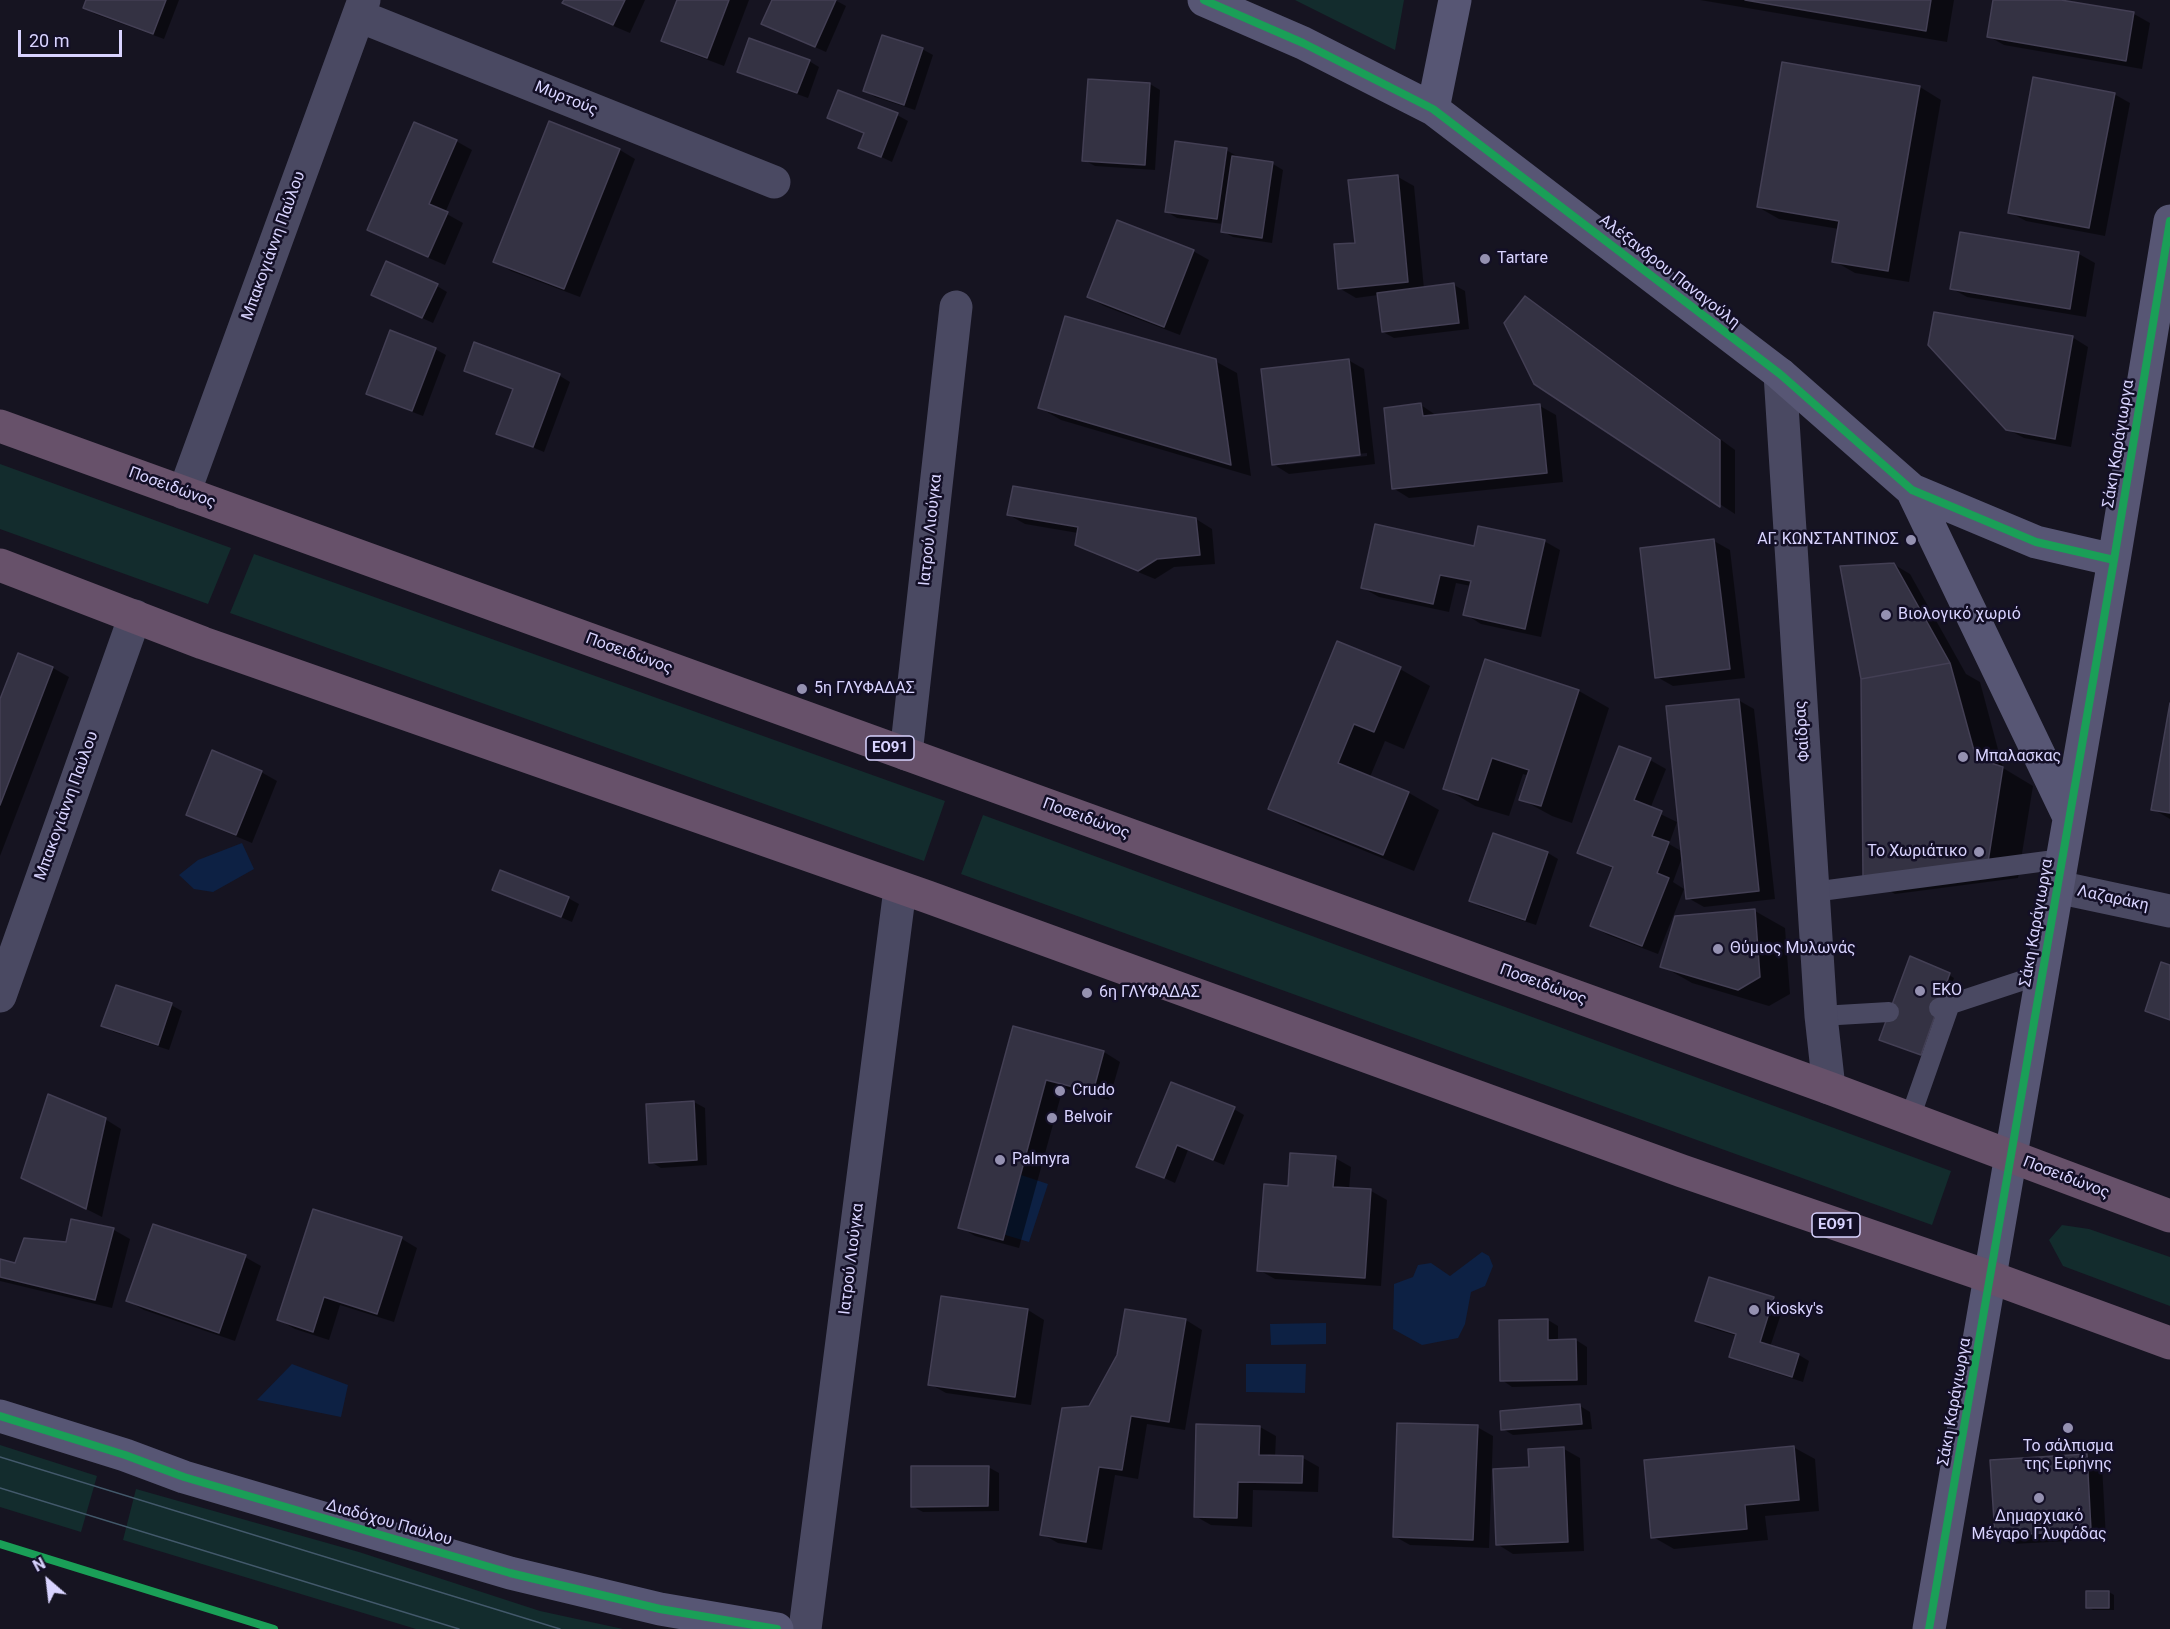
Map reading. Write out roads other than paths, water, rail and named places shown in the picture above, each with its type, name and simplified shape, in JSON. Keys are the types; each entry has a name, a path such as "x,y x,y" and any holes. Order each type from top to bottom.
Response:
{"highway":[{"name":"Ποσειδώνος","path":"0,426 1829,1088 2170,1216"},
{"name":"ΕΟ91","path":"0,565 203,643 951,905 1682,1171 1990,1277 2170,1342"}],"street":[{"name":"Αλέξανδρου Παναγούλη","path":"1204,0 1303,43 1433,109 1780,374 1912,490 2036,542 2114,560"},
{"path":"1433,109 1455,0"},
{"name":"Μυρτούς","path":"361,8 774,182"},
{"name":"Μπακογιάννη Παύλου","path":"184,493 361,8"},
{"name":"Σάκη Καράγιωργα","path":"1929,1629 2114,560 2170,221"},
{"name":"Ιατρού Λιούγκα","path":"906,754 956,307"},
{"name":"Φαίδρας","path":"1780,374 1821,1016 1829,1088"},
{"name":"Αλέξανδρου Παναγούλη","path":"1912,490 2069,817"},
{"name":"Μπακογιάννη Παύλου","path":"0,996 135,616"},
{"name":"Λαζαράκη","path":"2059,873 2170,911"},
{"name":"Ιατρού Λιούγκα","path":"805,1629 900,889"},
{"name":"Διαδόχου Παύλου","path":"0,1416 125,1455 184,1477 510,1573 660,1609 777,1629"}],"lane":[{"path":"1813,892 2059,873"},
{"path":"1910,1118 1943,1006 2042,974"},
{"path":"1821,1016 1889,1012"}],"water":[{"path":"242,843 254,869 213,892 194,889 179,875 198,860"},
{"path":"1021,1175 1048,1184 1029,1242 1002,1234"},
{"path":"1482,1252 1489,1256 1493,1266 1485,1286 1471,1292 1465,1324 1458,1338 1422,1345 1393,1329 1394,1284 1413,1277 1418,1265 1431,1263 1450,1276"},
{"path":"1326,1323 1326,1344 1271,1345 1270,1324"},
{"path":"292,1364 348,1385 341,1417 257,1400"},
{"path":"1246,1364 1306,1364 1305,1393 1246,1392"}],"tram line":[{"path":"0,1457 560,1629"},
{"path":"0,1488 459,1629"}],"place":[{"name":"Tartare","path":"1485,259"},
{"name":"ΑΓ. ΚΩΝΣΤΑΝΤΙΝΟΣ","path":"1911,540"},
{"name":"Βιολογικό χωριό","path":"1886,615"},
{"name":"5η ΓΛΥΦΑΔΑΣ","path":"802,689"},
{"name":"Μπαλασκας","path":"1963,757"},
{"name":"Το Χωριάτικο","path":"1979,852"},
{"name":"Θύμιος Μυλωνάς","path":"1718,949"},
{"name":"EKO","path":"1920,991"},
{"name":"6η ΓΛΥΦΑΔΑΣ","path":"1087,993"},
{"name":"Crudo","path":"1060,1091"},
{"name":"Belvoir","path":"1052,1118"},
{"name":"Palmyra","path":"1000,1160"},
{"name":"Kiosky's","path":"1754,1310"},
{"name":"Το σάλπισμα της Ειρήνης","path":"2068,1428"},
{"name":"Δημαρχιακό Μέγαρο Γλυφάδας","path":"2039,1498"}]}
